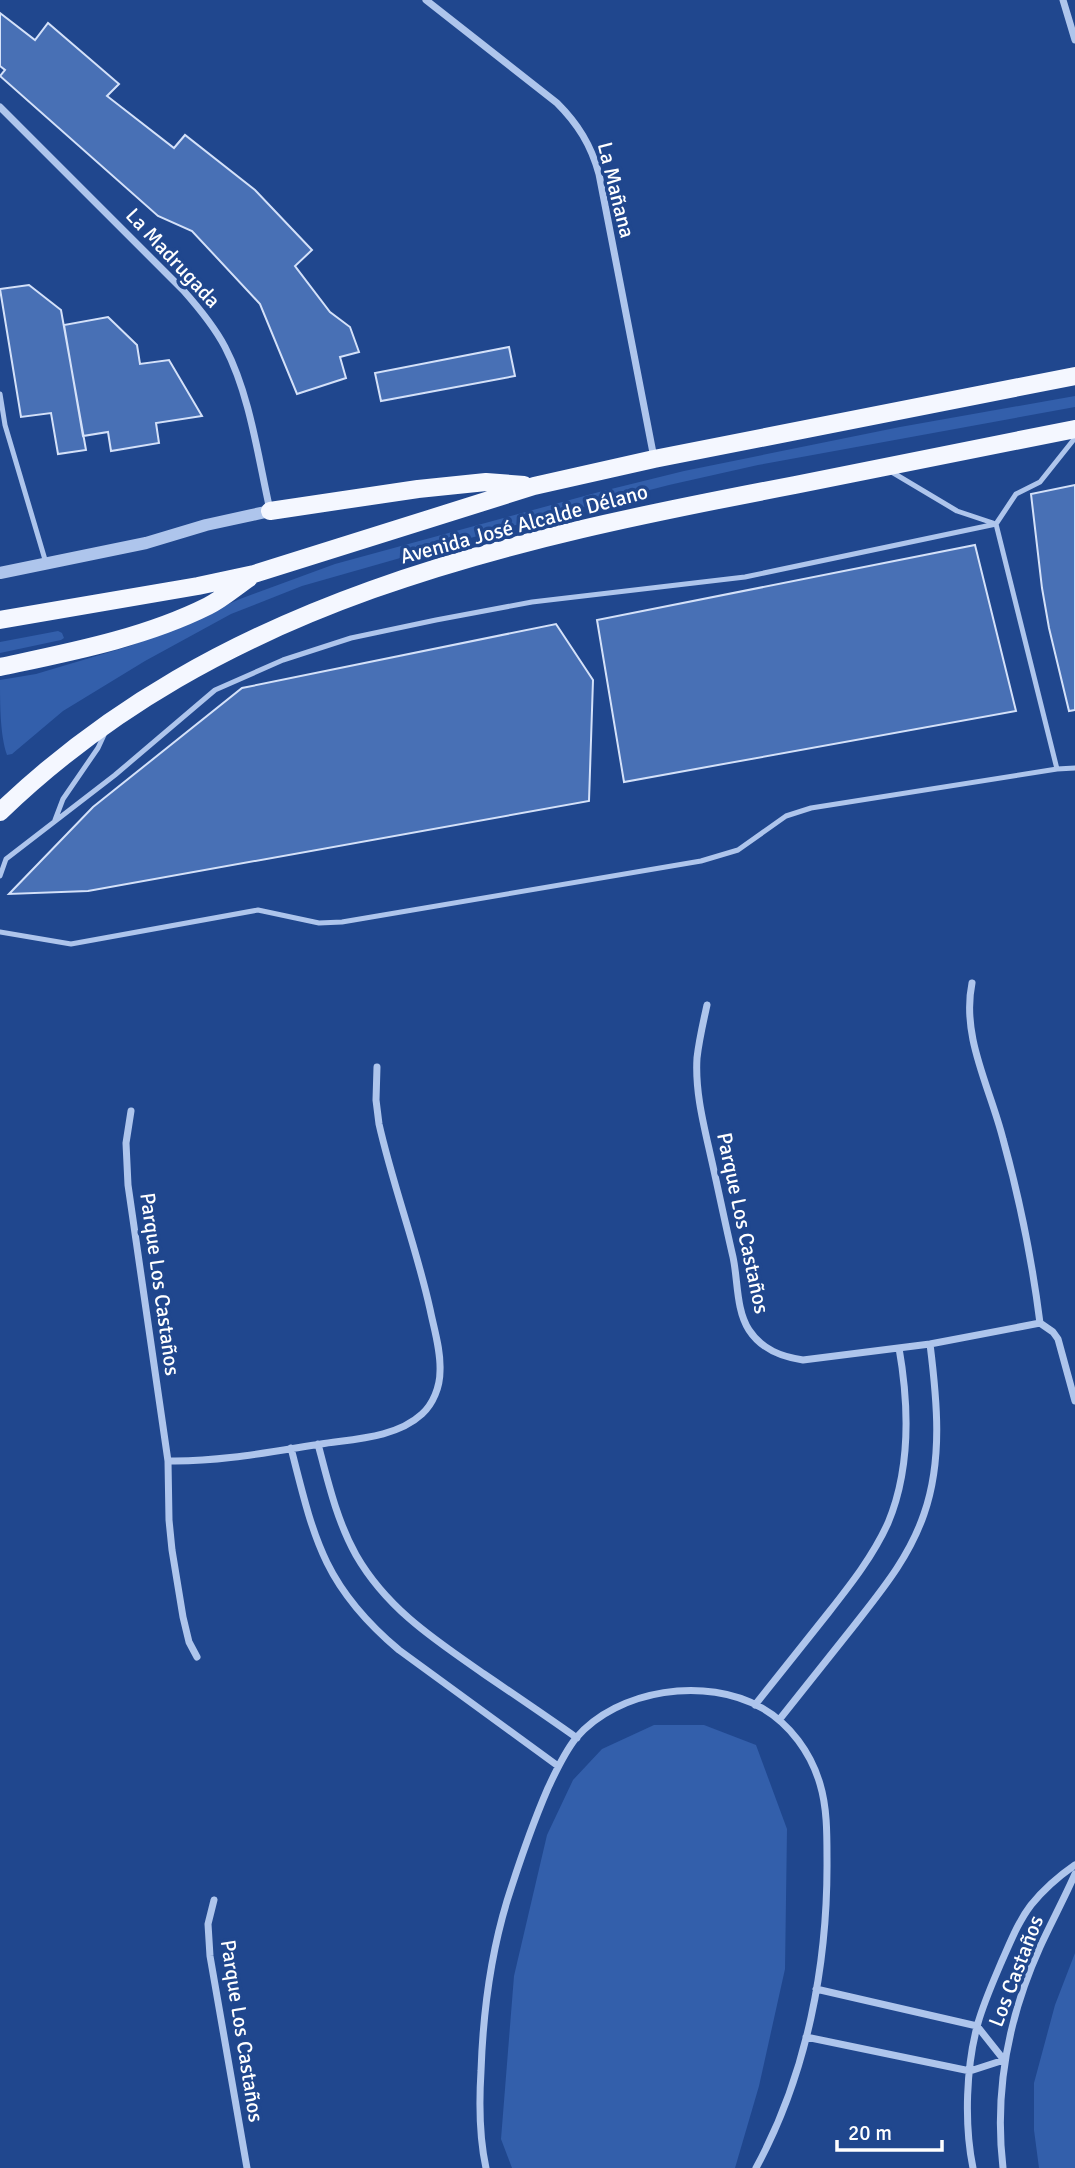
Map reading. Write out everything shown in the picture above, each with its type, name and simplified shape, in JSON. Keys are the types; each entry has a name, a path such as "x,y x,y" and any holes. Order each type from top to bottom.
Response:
{"main road":[{"name":"Avenida José Alcalde Délano","path":"0,620 254,574 534,486 654,459 1075,376"},
{"name":"Avenida José Alcalde Délano","path":"0,811 57,762 155,692 268,631 335,602 475,555 673,508 1075,429"},
{"path":"270,510 486,482 534,486"},
{"path":"0,667 89,647 161,626 210,605 254,574"}],"street":[{"name":"La Mañana","path":"426,0 557,103 572,118 594,155 654,459"},
{"path":"1063,0 1075,40"},
{"name":"La Madrugada","path":"0,107 209,319 226,348 240,383 270,510"},
{"path":"0,573 146,543 270,510"},
{"path":"972,983 968,999 970,1029 1003,1136 1030,1246 1040,1323 1058,1339 1075,1401"},
{"name":"Parque Los Castaños","path":"707,1005 697,1060 702,1119 736,1270 742,1310 750,1331 759,1342 786,1357 803,1360 930,1344 1040,1323"},
{"path":"168,1461 221,1459 357,1438 402,1427 423,1413 436,1392 439,1381 439,1349 423,1279 379,1124 376,1100 377,1068"},
{"name":"Parque Los Castaños","path":"131,1111 126,1143 128,1185 168,1461 172,1550 183,1617 189,1642 197,1657"},
{"path":"779,1720 893,1576 916,1535 928,1500 935,1462 935,1390 930,1344"},
{"path":"755,1705 866,1564 889,1520 897,1497 906,1436 904,1378 899,1348"},
{"path":"318,1444 329,1488 356,1555 392,1604 432,1638 577,1738"},
{"path":"291,1448 315,1538 334,1578 352,1605 373,1629 399,1650 558,1766"},
{"path":"486,2168 480,2125 480,2088 482,2033 489,1978 503,1915 522,1854 558,1766 577,1738 599,1718 618,1706 659,1694 682,1692 740,1698 779,1720 796,1737 810,1761 820,1783 825,1808 826,1912 816,1989 794,2081 756,2168"},
{"name":"Los Castaños","path":"973,2168 968,2130 968,2099 977,2026 999,1967 1024,1916 1060,1875 1075,1865"},
{"name":"Los Castaños","path":"1003,2168 999,2129 1001,2082 1010,2030 1026,1982 1075,1874"},
{"name":"Parque Los Castaños","path":"214,1900 208,1924 209,1956 247,2168"},
{"path":"806,2038 970,2071 1004,2060 977,2026 816,1989"}],"lane":[{"path":"0,394 5,425 47,563"},
{"path":"0,876 6,859 115,775 215,690 283,660 375,633 532,602 745,577 996,524 1016,494 1040,482 1075,438"},
{"path":"885,468 957,511 996,524"},
{"path":"996,524 1057,769"},
{"path":"54,823 63,799 98,748 108,724"},
{"path":"0,932 71,944 258,910 278,912 319,923 342,922 702,861 738,850 786,816 811,808 1075,768"}],"shaded area":[{"path":"1075,396 1075,407 758,465 669,485 537,519 302,586 231,614 145,661 63,711 12,754 7,755 0,709 0,680 36,674 130,646 240,599 335,564 684,471 900,427"},
{"path":"58,631 64,638 61,640 0,653 0,642"},
{"path":"654,1725 704,1725 756,1745 787,1829 785,1969 759,2086 735,2168 512,2168 501,2139 514,1976 547,1835 573,1780 602,1749"},
{"path":"1075,1953 1075,2168 1039,2168 1034,2130 1034,2083 1055,2005"}],"building":[{"path":"0,13 35,40 48,23 119,84 107,96 174,148 185,135 255,190 312,250 295,266 330,312 350,327 359,352 340,357 346,378 297,394 260,304 192,231 158,216 0,76 5,70 0,66"},
{"path":"29,285 61,310 86,450 58,454 51,413 21,417 0,289"},
{"path":"108,317 137,345 140,364 169,360 202,416 156,423 159,443 111,451 108,432 83,436 64,325"},
{"path":"509,347 515,376 381,401 375,373"},
{"path":"1075,485 1075,710 1069,711 1049,628 1031,494"},
{"path":"975,545 1016,711 624,782 597,620"},
{"path":"556,624 593,680 589,801 88,891 9,894 93,807 242,688"}]}
